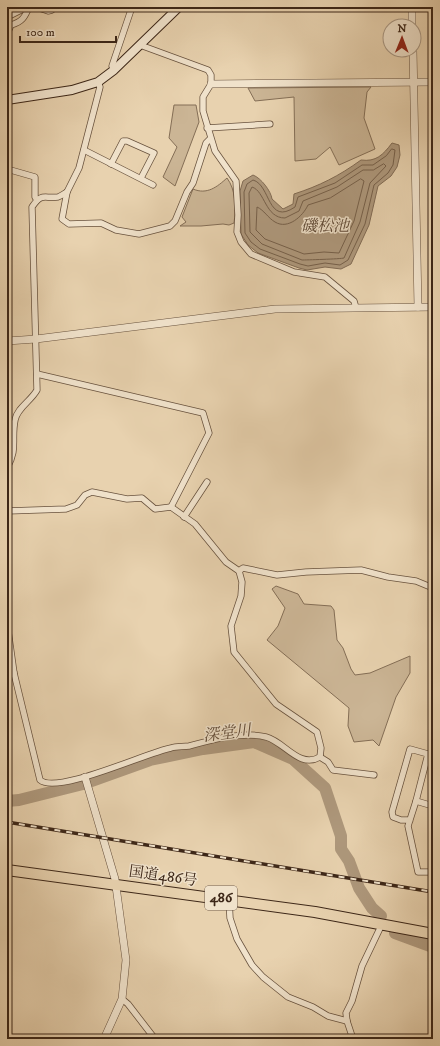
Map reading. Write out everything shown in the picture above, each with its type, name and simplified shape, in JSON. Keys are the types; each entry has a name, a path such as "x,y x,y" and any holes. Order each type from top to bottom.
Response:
{"highway":[{"name":"国道486号","path":"7,870 229,899 382,924 433,934"}],"main road":[{"path":"7,100 72,90 98,82 114,70 179,7"}],"street":[{"path":"7,15 11,15 28,7"},
{"path":"7,34 10,25 19,23 25,16 28,7"},
{"path":"36,7 48,11 52,10 53,7"},
{"path":"114,70 112,66 132,7"},
{"path":"412,7 412,18"},
{"path":"140,45 208,70 211,75 211,84 203,97 203,111 210,139 215,151 236,181 238,215 237,232 241,242 251,254 294,272 325,277 354,301 356,308"},
{"path":"413,58 418,307"},
{"path":"98,82 100,87 79,168 67,192 62,219 69,224 101,223 116,230 139,234 170,226 175,221 187,192 193,183 206,143 210,139"},
{"path":"211,84 433,82"},
{"path":"207,128 270,124"},
{"path":"111,164 123,141 127,141 154,153 141,178"},
{"path":"84,150 153,185"},
{"path":"7,168 35,177 35,197 37,200"},
{"path":"7,468 14,451 15,420 17,413 37,390 32,207 37,200 42,197 58,197 67,192"},
{"path":"7,341 36,339 275,309 433,307"},
{"path":"37,374 203,413 209,433 171,507"},
{"path":"184,516 206,482"},
{"path":"7,511 66,509 77,505 85,495 92,492 127,499 142,498 155,509 171,507 195,524 205,534 226,562 240,570 243,568 277,575 306,572 361,570 388,577 416,581 433,588"},
{"path":"240,570 242,582 241,596 238,608 232,620 234,652 276,704 317,732 320,757"},
{"path":"7,622 14,673 40,780 50,783 86,780 170,748 248,735 268,738 279,743 295,756 305,760 316,760 320,757"},
{"path":"7,672 14,673"},
{"path":"410,820 401,820 392,817 392,812 410,748 428,754 416,801 410,820 408,826 418,872 433,872"},
{"path":"320,757 328,762 333,770 374,775"},
{"path":"86,780 104,838 114,878 124,936 126,960 122,999 104,1039"},
{"path":"416,801 433,806"},
{"path":"229,899 230,918 237,939 252,965 288,997 313,1007 328,1016 347,1021"},
{"path":"353,1039 346,1013 352,1001 362,966 382,924"},
{"path":"122,999 128,1004 155,1039"}],"shaded area":[{"path":"371,87 367,92 364,118 375,149 339,165 330,147 316,159 295,161 294,97 255,101 248,88"},
{"path":"174,105 196,105 199,122 175,186 163,177 177,147 169,138"},
{"path":"227,178 235,199 234,223 229,225 180,226 186,222 182,217 193,189 198,191 207,191 216,187"},
{"path":"276,586 298,594 304,604 331,606 334,610 337,640 343,648 351,669 355,675 370,673 410,656 410,673 396,697 379,746 373,740 354,742 348,726 349,708 267,640 278,626 285,608 272,589"}],"water":[{"name":"磯松池","path":"392,143 399,145 400,155 397,167 391,176 378,186 369,225 351,264 341,269 325,267 307,270 258,253 248,245 241,234 240,191 243,181 253,175 256,177 268,189 272,199 283,209 293,204 294,194 329,180 361,160 371,160 379,157"}],"waterway":[{"name":"深堂川","path":"7,801 19,800 83,784 150,760 203,749 254,742 293,759 325,788 341,836 341,849 349,861 359,888 372,908 381,916"},
{"name":"深堂川","path":"395,933 433,947"}],"railway":[{"path":"7,822 433,892"}]}
